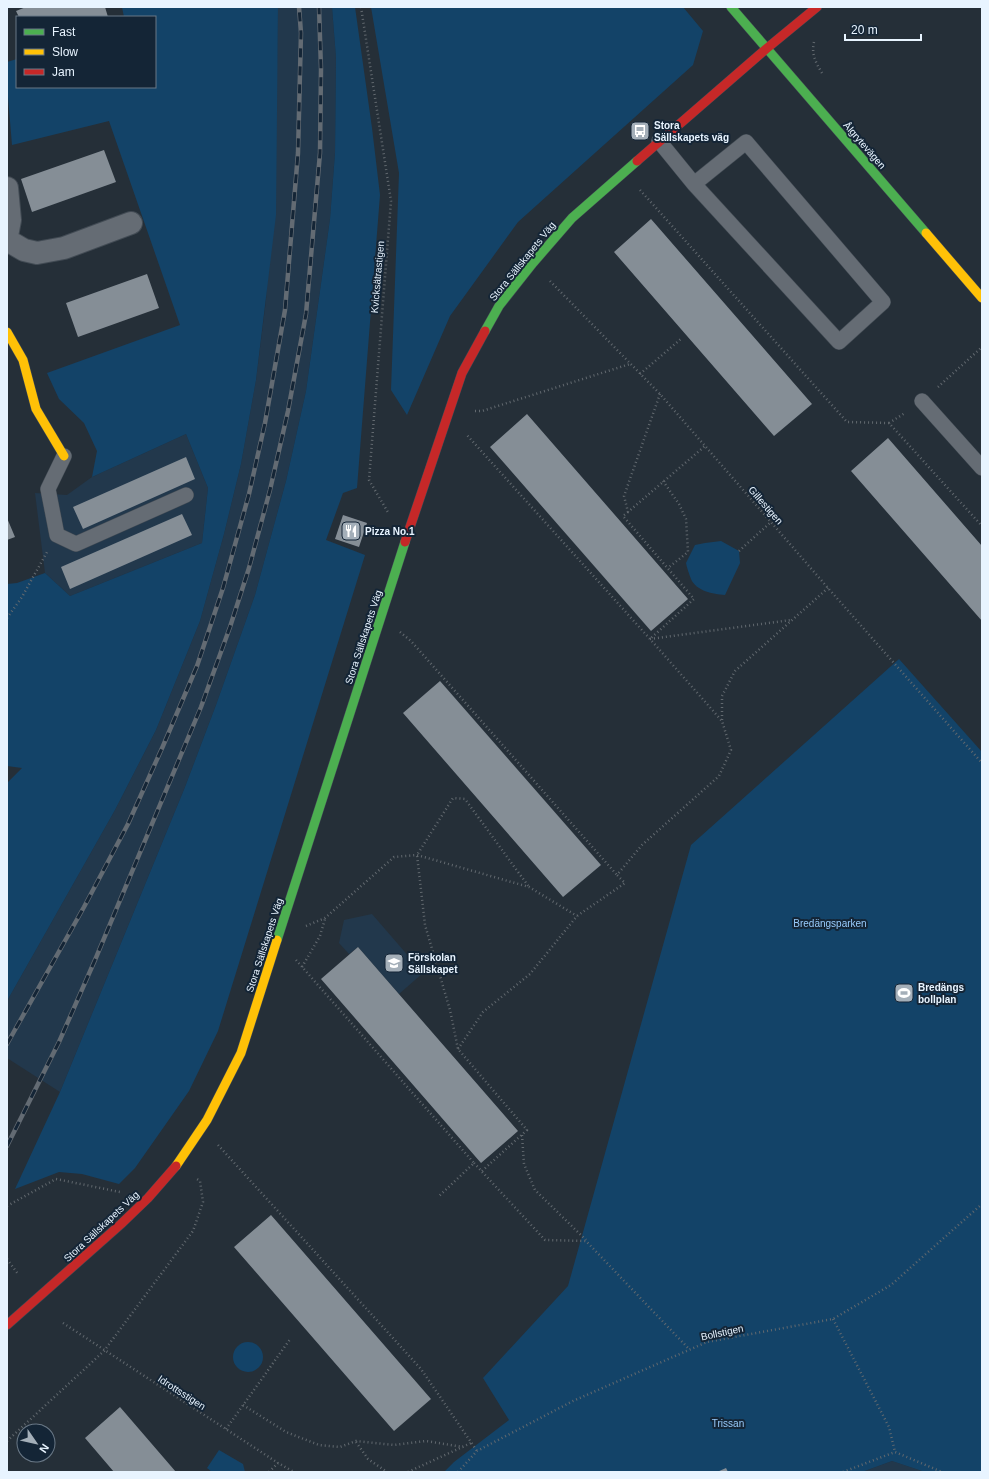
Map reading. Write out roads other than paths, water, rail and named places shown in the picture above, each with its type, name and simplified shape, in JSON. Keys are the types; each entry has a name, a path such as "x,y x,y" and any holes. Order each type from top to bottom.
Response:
{"street":[{"name":"Ålgrytevägen","path":"731,7 982,298"},
{"name":"Stora Sällskapets Väg","path":"7,1325 122,1224 148,1198 177,1165 208,1120 241,1053 405,540 450,408 462,374 495,313 533,263 572,218 624,171 817,7"},
{"path":"7,188 10,220 7,236"},
{"path":"7,240 24,250 37,253 64,248 131,223"},
{"path":"7,332 24,360 36,409 64,456"}],"lane":[{"path":"659,141 694,184 839,342 883,302 746,142 694,184"},
{"path":"922,401 982,468"},
{"path":"64,456 48,490 57,535 76,544 186,495"}],"railway":[{"path":"7,1044 84,907 128,824 197,666 223,588 249,494 265,423 285,310 298,153 301,33 299,7"},
{"path":"7,1146 59,1042 201,707 230,627 249,568 270,490 288,411 306,314 320,153 321,69 319,7"}],"place":[{"name":"Stora Sällskapets väg","path":"640,131"},
{"name":"Pizza No.1","path":"351,531"},
{"name":"Förskolan Sällskapet","path":"394,963"},
{"name":"Bredängs bollplan","path":"904,993"}],"park label":[{"name":"Bredängsparken","path":"830,923"},
{"name":"Trissan","path":"728,1423"}]}
